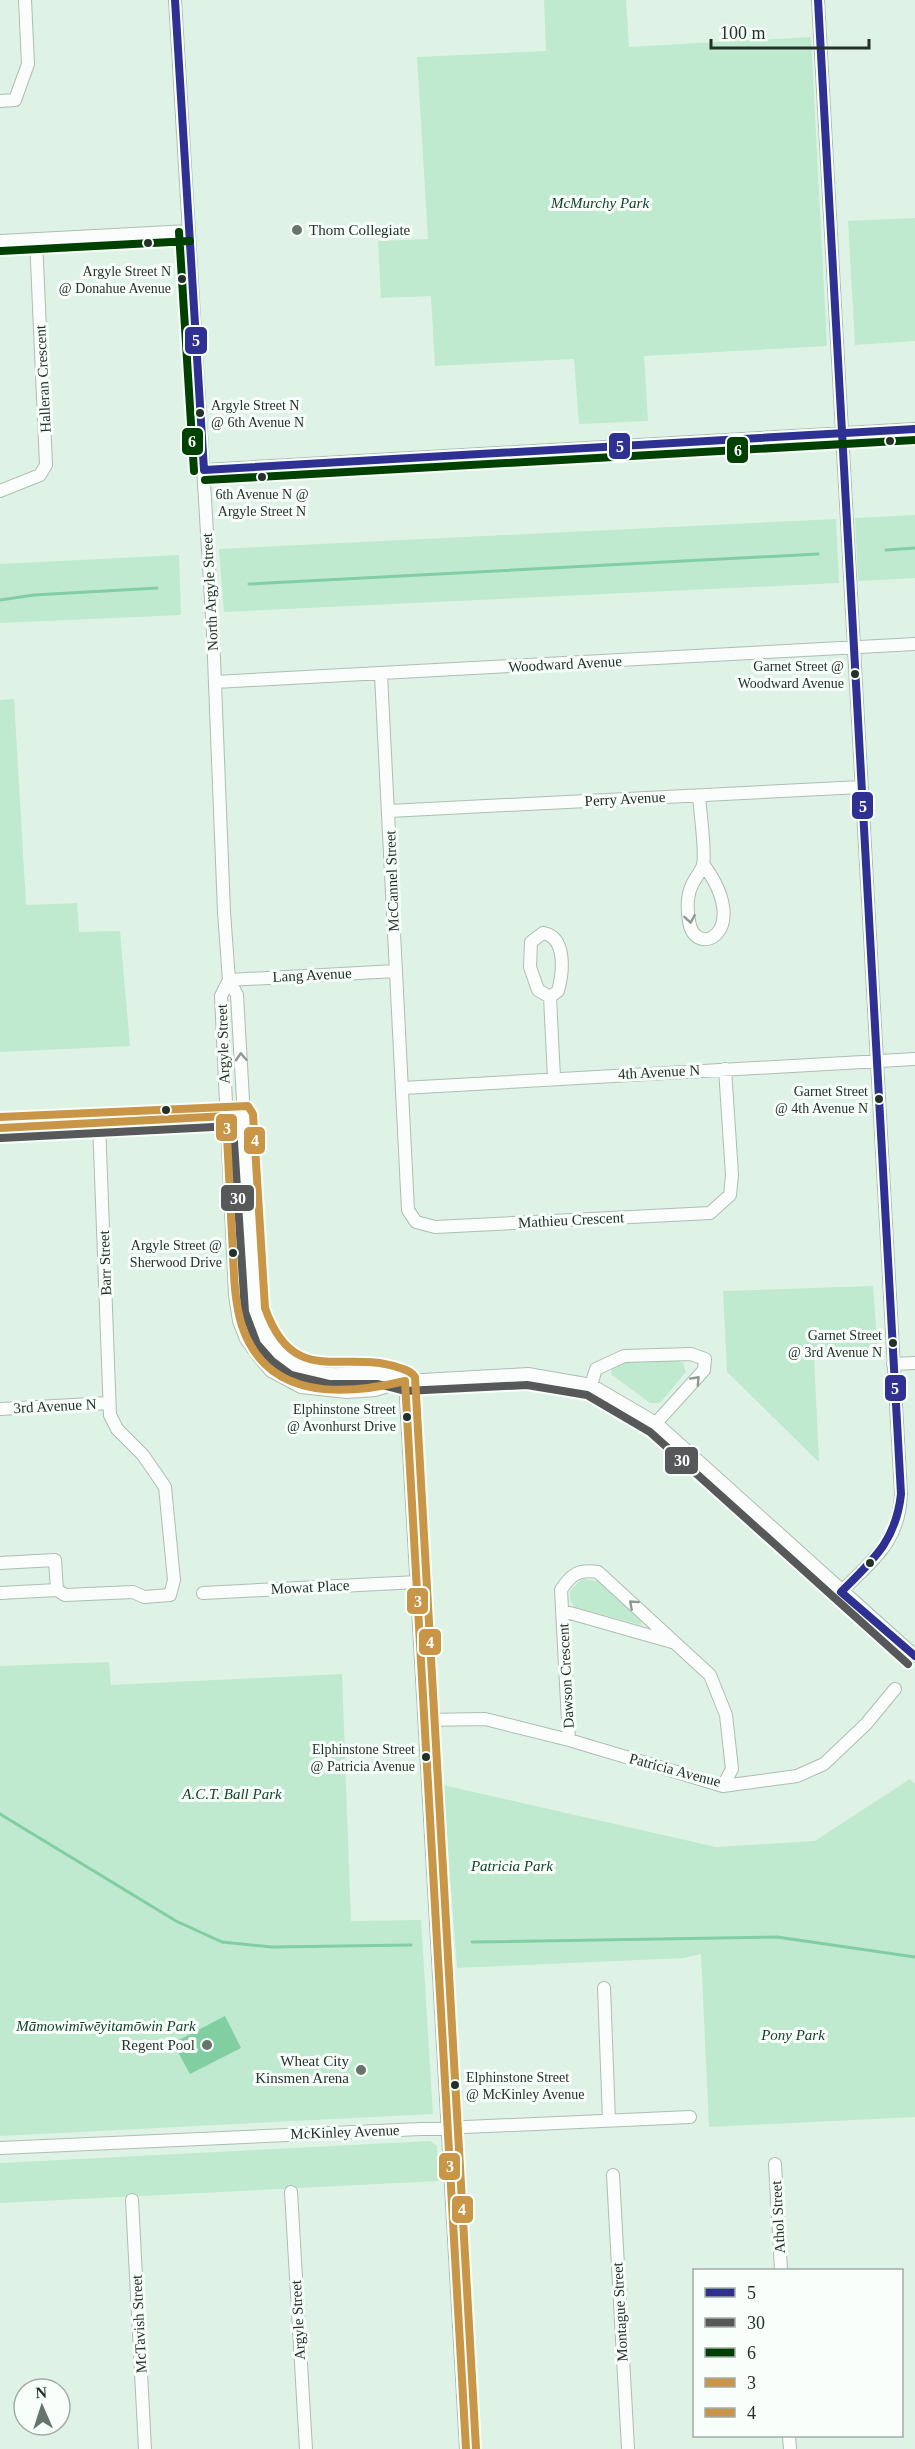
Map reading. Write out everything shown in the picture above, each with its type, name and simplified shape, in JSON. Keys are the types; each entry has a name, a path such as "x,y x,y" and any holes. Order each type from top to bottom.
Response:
{"street":[{"path":"0,101 15,100 28,64 25,0"},
{"name":"North Argyle Street","path":"175,0 215,682"},
{"path":"818,0 855,647 900,1514 891,1538 841,1592"},
{"path":"0,240 189,231"},
{"name":"Halleran Crescent","path":"0,491 40,475 46,465 36,238"},
{"path":"204,470 915,429"},
{"name":"Woodward Avenue","path":"215,682 381,675 915,644"},
{"name":"McCannel Street","path":"381,675 403,1088"},
{"name":"Argyle Street","path":"215,682 229,980 237,995 255,1310 266,1340 294,1365 330,1374 379,1373 405,1381"},
{"name":"Perry Avenue","path":"389,811 861,787"},
{"path":"699,796 703,864 690,887 689,923 693,934 702,939 713,938 722,930 725,920 723,900 718,884 703,864"},
{"path":"543,933 551,934 557,940 562,963 558,991 550,997 538,990 530,967 531,942 543,933"},
{"name":"Lang Avenue","path":"229,980 396,970"},
{"name":"Argyle Street","path":"229,980 221,996 226,1116 239,1321 246,1339 271,1371 301,1387 313,1390 375,1390 405,1381"},
{"path":"550,997 554,1078"},
{"name":"4th Avenue N","path":"403,1088 915,1059"},
{"name":"Mathieu Crescent","path":"403,1088 408,1210 417,1222 435,1227 710,1213 730,1195 732,1175 725,1069"},
{"path":"0,1128 243,1115"},
{"name":"Barr Street","path":"57,1590 65,1595 133,1592 144,1597 170,1595 174,1580 165,1487 143,1455 117,1430 110,1415 99,1123"},
{"path":"591,1385 596,1369 624,1356 692,1354 705,1359 704,1370 656,1423"},
{"path":"893,1364 915,1363"},
{"path":"466,2449 450,2128 405,1381 528,1374 591,1385 656,1423 841,1592 915,1656"},
{"name":"3rd Avenue N","path":"0,1409 109,1404"},
{"path":"0,1563 55,1560 57,1590 0,1593"},
{"name":"Dawson Crescent","path":"569,1740 561,1590 570,1576 585,1570 598,1572 710,1675 726,1715 732,1769 723,1786"},
{"name":"Mowat Place","path":"203,1593 417,1582"},
{"name":"Dawson Crescent","path":"563,1611 676,1643"},
{"name":"Patricia Avenue","path":"424,1720 484,1719 569,1740 723,1786 797,1776 824,1764 866,1724 895,1689"},
{"path":"604,1988 609,2120"},
{"name":"McKinley Avenue","path":"0,2148 690,2117"},
{"name":"Athol Street","path":"775,2164 781,2269"},
{"name":"Montague Street","path":"612,2175 628,2449"},
{"name":"Argyle Street","path":"291,2192 306,2449"},
{"name":"McTavish Street","path":"132,2200 145,2449"}],"green space":[{"name":"McMurchy Park","path":"544,0 626,0 629,47 811,37 827,346 644,356 648,421 579,424 574,359 435,366 431,296 381,298 378,241 428,239 417,57 546,51"},
{"path":"915,218 915,341 855,345 848,221"},
{"path":"915,515 915,578 858,581 855,518"},
{"path":"836,519 839,583 224,612 219,549"},
{"path":"179,555 181,615 0,623 0,564"},
{"path":"14,699 26,905 77,903 79,932 120,931 130,1046 0,1052 0,700"},
{"path":"873,1286 878,1354 814,1357 819,1462 727,1372 723,1291"},
{"path":"675,1359 683,1363 686,1372 660,1403 650,1403 611,1374 612,1368 620,1363"},
{"path":"582,1579 598,1581 641,1620 641,1625 574,1607 570,1599 570,1591"},
{"path":"109,1662 111,1685 342,1674 351,1921 421,1920 433,2114 0,2136 0,1666"},
{"path":"910,1779 915,1784 915,2117 709,2127 701,1954 684,1958 457,1968 443,1785 716,1847 815,1841"},
{"path":"430,2141 437,2146 438,2181 0,2203 0,2163"}],"shaded area":[{"name":"Regent Pool","path":"225,2016 241,2048 190,2074 173,2043"}],"waterway":[{"path":"886,550 915,548"},
{"path":"249,584 818,554"},
{"path":"0,600 34,595 157,588"},
{"path":"0,1814 176,1921 222,1942 272,1947 411,1945"},
{"path":"472,1942 777,1937 915,1957"}],"transit line":[{"name":"5","path":"175,0 204,470 915,429"},
{"name":"5","path":"818,0 901,1494 894,1525 881,1549 841,1592"},
{"name":"6","path":"179,232 194,471"},
{"name":"6","path":"1,251 190,241"},
{"name":"6","path":"205,480 915,440"},
{"name":"4","path":"0,1117 248,1106 253,1114 265,1308 277,1333 290,1349 305,1358 322,1361 379,1363 406,1370 415,1377 476,2448"},
{"name":"3","path":"0,1128 226,1116 235,1292 242,1326 254,1350 269,1368 288,1380 310,1387 333,1390 357,1389 405,1381 466,2449"},
{"name":"30","path":"1,1138 233,1126 245,1312 257,1344 272,1361 291,1375 329,1384 378,1384 405,1391 527,1385 587,1395 650,1432 908,1664"},
{"name":"5","path":"841,1592 915,1656"}],"place":[{"name":"Thom Collegiate","path":"297,230"},
{"name":"Argyle Street N @ Donahue Avenue","path":"182,279"},
{"name":"Argyle Street N @ 6th Avenue N","path":"200,413"},
{"name":"6th Avenue N @ Argyle Street N","path":"262,477"},
{"name":"Garnet Street @ Woodward Avenue","path":"855,674"},
{"name":"Garnet Street @ 4th Avenue N","path":"879,1099"},
{"name":"Argyle Street @ Sherwood Drive","path":"233,1253"},
{"name":"Garnet Street @ 3rd Avenue N","path":"893,1343"},
{"name":"Elphinstone Street @ Avonhurst Drive","path":"407,1417"},
{"name":"Elphinstone Street @ Patricia Avenue","path":"426,1757"},
{"name":"Regent Pool","path":"207,2045"},
{"name":"Wheat City Kinsmen Arena","path":"361,2070"},
{"name":"Elphinstone Street @ McKinley Avenue","path":"455,2085"}],"park label":[{"name":"A.C.T. Ball Park","path":"232,1794"},
{"name":"Patricia Park","path":"512,1866"},
{"name":"Māmowimīwēyitamōwin Park","path":"106,2026"},
{"name":"Pony Park","path":"793,2035"}]}
